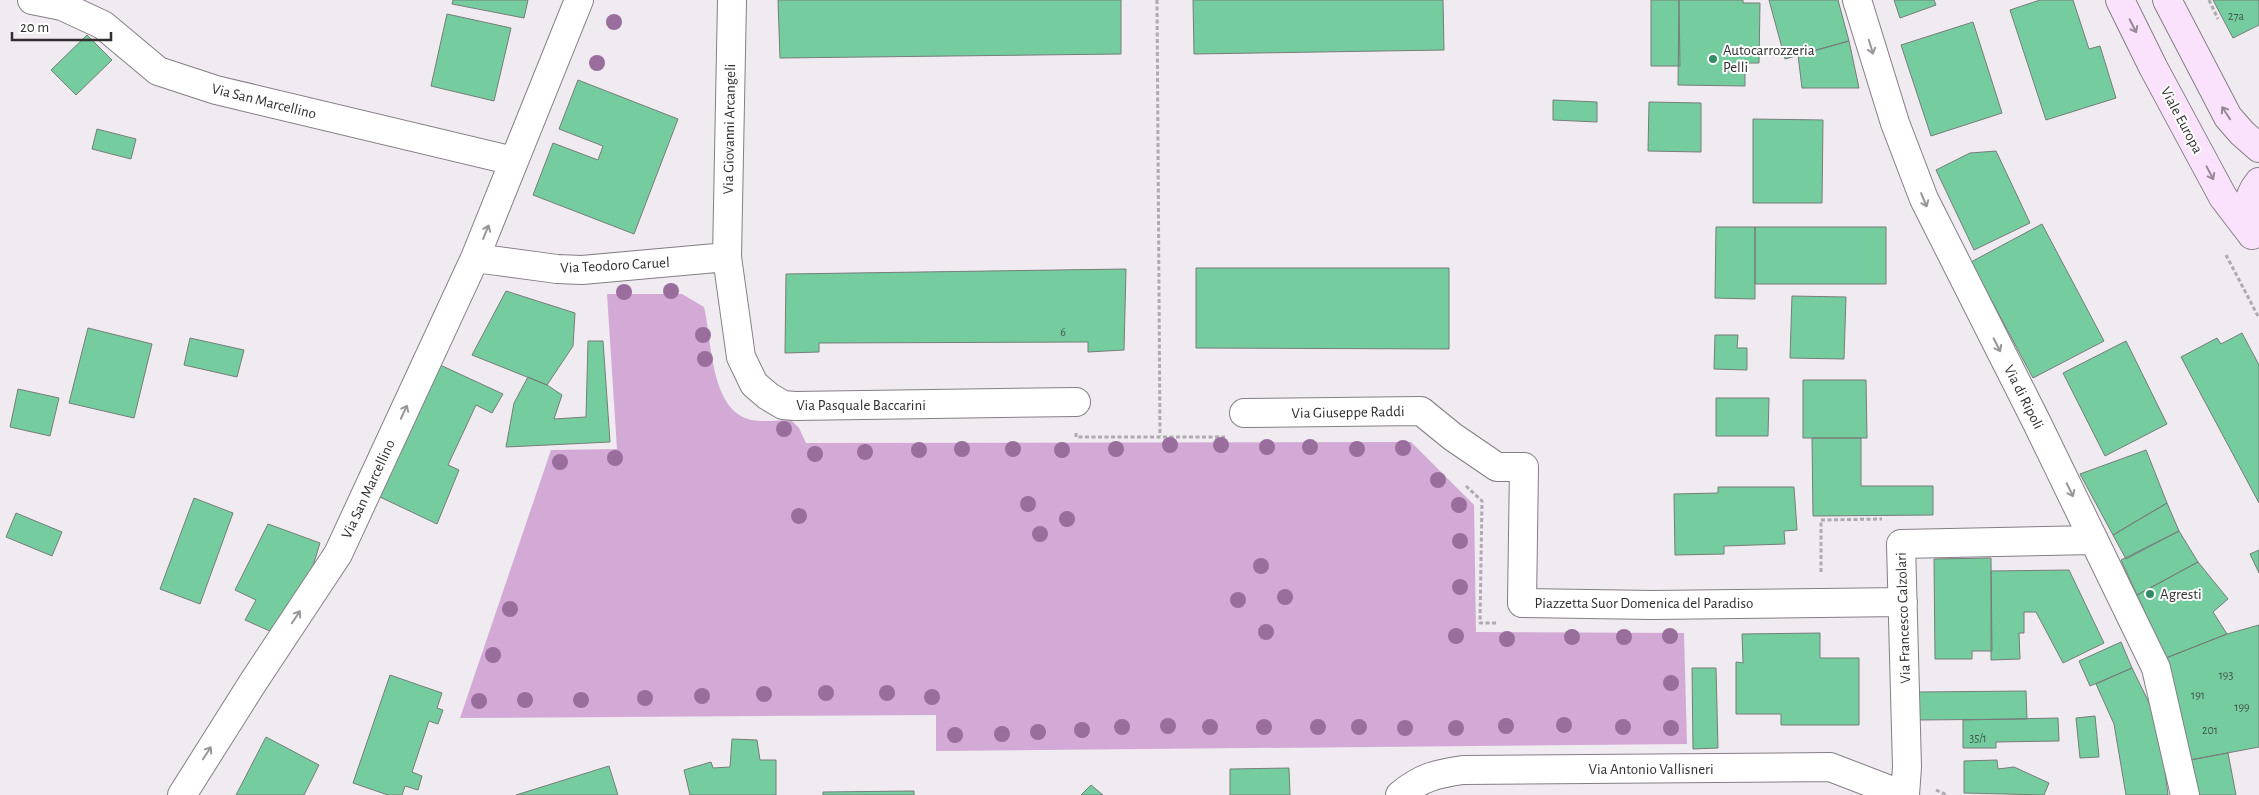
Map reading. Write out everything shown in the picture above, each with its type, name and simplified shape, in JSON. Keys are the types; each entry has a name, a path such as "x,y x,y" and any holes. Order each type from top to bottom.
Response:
{"main road":[{"name":"Viale Europa","path":"2120,0 2153,67 2223,197 2256,242"},
{"path":"2167,0 2228,117 2259,148"},
{"path":"2256,242 2248,212 2248,202 2259,182"}],"street":[{"name":"Via San Marcellino","path":"32,0 62,6 103,26 158,71 216,90 514,162"},
{"name":"Via San Marcellino","path":"182,795 338,554 475,258 579,0"},
{"name":"Via Giovanni Arcangeli","path":"727,257 732,0"},
{"name":"Via di Ripoli","path":"1857,0 1895,123 1924,199 2156,668 2185,795"},
{"name":"Via Teodoro Caruel","path":"475,258 557,269 582,270 727,257"},
{"name":"Via Pasquale Baccarini","path":"727,257 741,357 754,384 768,396 783,404 795,406 1076,402"},
{"name":"Via Giuseppe Raddi","path":"1244,413 1421,411 1453,437 1497,467 1524,467"},
{"name":"Piazzetta Suor Domenica del Paradiso","path":"1524,467 1522,603 1654,605 1903,602"},
{"name":"Via Francesco Calzolari","path":"1904,795 1907,767 1901,544 2094,540"},
{"name":"Via Antonio Vallisneri","path":"1400,795 1416,782 1438,774 1463,770 1830,767 1904,795"}],"path":[{"path":"1157,0 1160,436"},
{"path":"2208,0 2218,18"},
{"path":"1076,402 1076,437 1238,437 1244,413"},
{"path":"1822,575 1821,520 1888,519"}],"shaded area":[{"path":"607,294 682,294 704,307 711,354 719,387 726,401 736,412 748,419 763,421 791,420 799,428 806,443 1411,442 1474,505 1476,632 1684,633 1687,744 936,751 936,715 460,718 551,450 617,449"}],"building":[{"path":"453,0 528,0 524,18 452,4"},
{"path":"778,0 1121,0 1121,54 780,58"},
{"path":"1193,0 1443,0 1444,50 1194,54"},
{"path":"1651,0 1679,0 1680,66 1651,66"},
{"path":"1679,0 1743,0 1743,3 1760,3 1759,63 1745,63 1745,86 1678,85"},
{"path":"1769,0 1838,0 1849,41 1785,59"},
{"path":"1894,0 1934,0 1936,5 1900,18"},
{"path":"2040,0 2073,0 2089,49 2100,46 2116,98 2046,120 2010,10"},
{"path":"2213,0 2259,0 2259,25 2233,38"},
{"path":"447,14 511,28 494,101 431,86"},
{"path":"1973,22 2002,113 1931,136 1901,45"},
{"path":"87,35 112,60 76,95 51,70"},
{"path":"1849,41 1859,88 1802,88 1798,55"},
{"path":"578,80 678,119 634,234 533,195 553,143 598,160 603,146 559,129"},
{"path":"1553,100 1597,102 1597,122 1553,120"},
{"path":"1649,102 1701,103 1701,152 1648,151"},
{"path":"1753,119 1823,120 1822,203 1753,203"},
{"path":"97,129 136,139 131,159 92,149"},
{"path":"1996,151 2030,223 1974,250 1936,170 1970,153"},
{"path":"2042,224 2104,341 2033,378 1971,262"},
{"path":"1716,227 1755,227 1755,299 1715,298"},
{"path":"1755,227 1886,227 1886,284 1755,284"},
{"path":"1196,268 1449,268 1449,349 1196,348"},
{"path":"1126,269 1124,350 1088,352 1088,342 819,343 819,352 785,353 786,274"},
{"path":"506,291 575,313 573,346 547,385 472,355"},
{"path":"1792,296 1846,297 1844,359 1790,358"},
{"path":"88,328 152,344 134,418 69,403"},
{"path":"2242,333 2259,365 2259,503 2181,357 2217,338 2221,344"},
{"path":"1715,335 1738,335 1737,348 1747,348 1747,370 1714,369"},
{"path":"190,338 244,350 237,377 184,365"},
{"path":"588,341 603,341 610,442 506,447 514,403 528,377 547,385 562,395 554,419 586,417"},
{"path":"2126,341 2167,424 2105,456 2063,373"},
{"path":"438,364 503,394 492,413 476,405 448,465 459,470 437,524 380,497"},
{"path":"1803,380 1866,380 1867,438 1803,438"},
{"path":"18,389 59,398 50,436 10,427"},
{"path":"1716,398 1769,398 1768,436 1716,436"},
{"path":"1812,438 1861,438 1861,486 1933,486 1933,515 1813,516"},
{"path":"2146,450 2167,503 2113,535 2080,474"},
{"path":"1718,487 1794,487 1797,530 1784,531 1785,544 1724,546 1724,554 1675,555 1674,494 1718,493"},
{"path":"194,498 233,513 200,604 160,589"},
{"path":"2167,503 2179,531 2126,559 2113,535"},
{"path":"16,513 62,532 52,556 6,537"},
{"path":"268,524 320,543 313,566 272,632 245,620 256,600 235,590"},
{"path":"2179,531 2198,562 2137,595 2121,560"},
{"path":"2259,550 2259,573 2250,554"},
{"path":"1991,558 1992,651 1972,651 1972,659 1935,659 1934,559"},
{"path":"2198,562 2228,599 2213,612 2227,634 2166,658 2137,595"},
{"path":"2069,570 2104,643 2063,663 2036,612 2024,612 2024,633 2019,633 2020,659 1991,660 1991,571"},
{"path":"2259,625 2259,747 2190,760 2166,658 2227,634"},
{"path":"1820,633 1820,658 1859,658 1859,725 1781,725 1781,714 1736,714 1736,662 1743,663 1742,634"},
{"path":"2121,642 2132,668 2090,686 2079,661"},
{"path":"1692,668 1716,668 1718,748 1693,749"},
{"path":"2132,668 2159,723 2168,795 2126,795 2114,724 2096,684"},
{"path":"390,675 442,693 437,708 443,710 438,724 429,721 412,772 422,776 418,790 405,786 402,795 388,795 353,783"},
{"path":"2026,691 2027,719 1919,720 1919,692"},
{"path":"2095,716 2099,757 2080,758 2076,718"},
{"path":"2058,718 2059,741 1996,742 1996,748 1963,748 1963,720"},
{"path":"266,737 319,765 304,795 236,795"},
{"path":"732,739 757,740 760,760 776,760 776,795 690,795 684,770 711,762 713,768 730,767"},
{"path":"2228,753 2236,795 2196,795 2190,760"},
{"path":"1997,760 1998,769 2014,767 2049,783 2044,795 1964,793 1964,761"},
{"path":"609,766 618,795 516,795"},
{"path":"1289,768 1290,795 1230,795 1230,769"},
{"path":"1091,785 1103,795 1081,795"},
{"path":"914,791 914,795 823,795 823,792"}],"place":[{"name":"Autocarrozzeria Pelli","path":"1713,59"},
{"name":"Agresti","path":"2150,594"}]}
